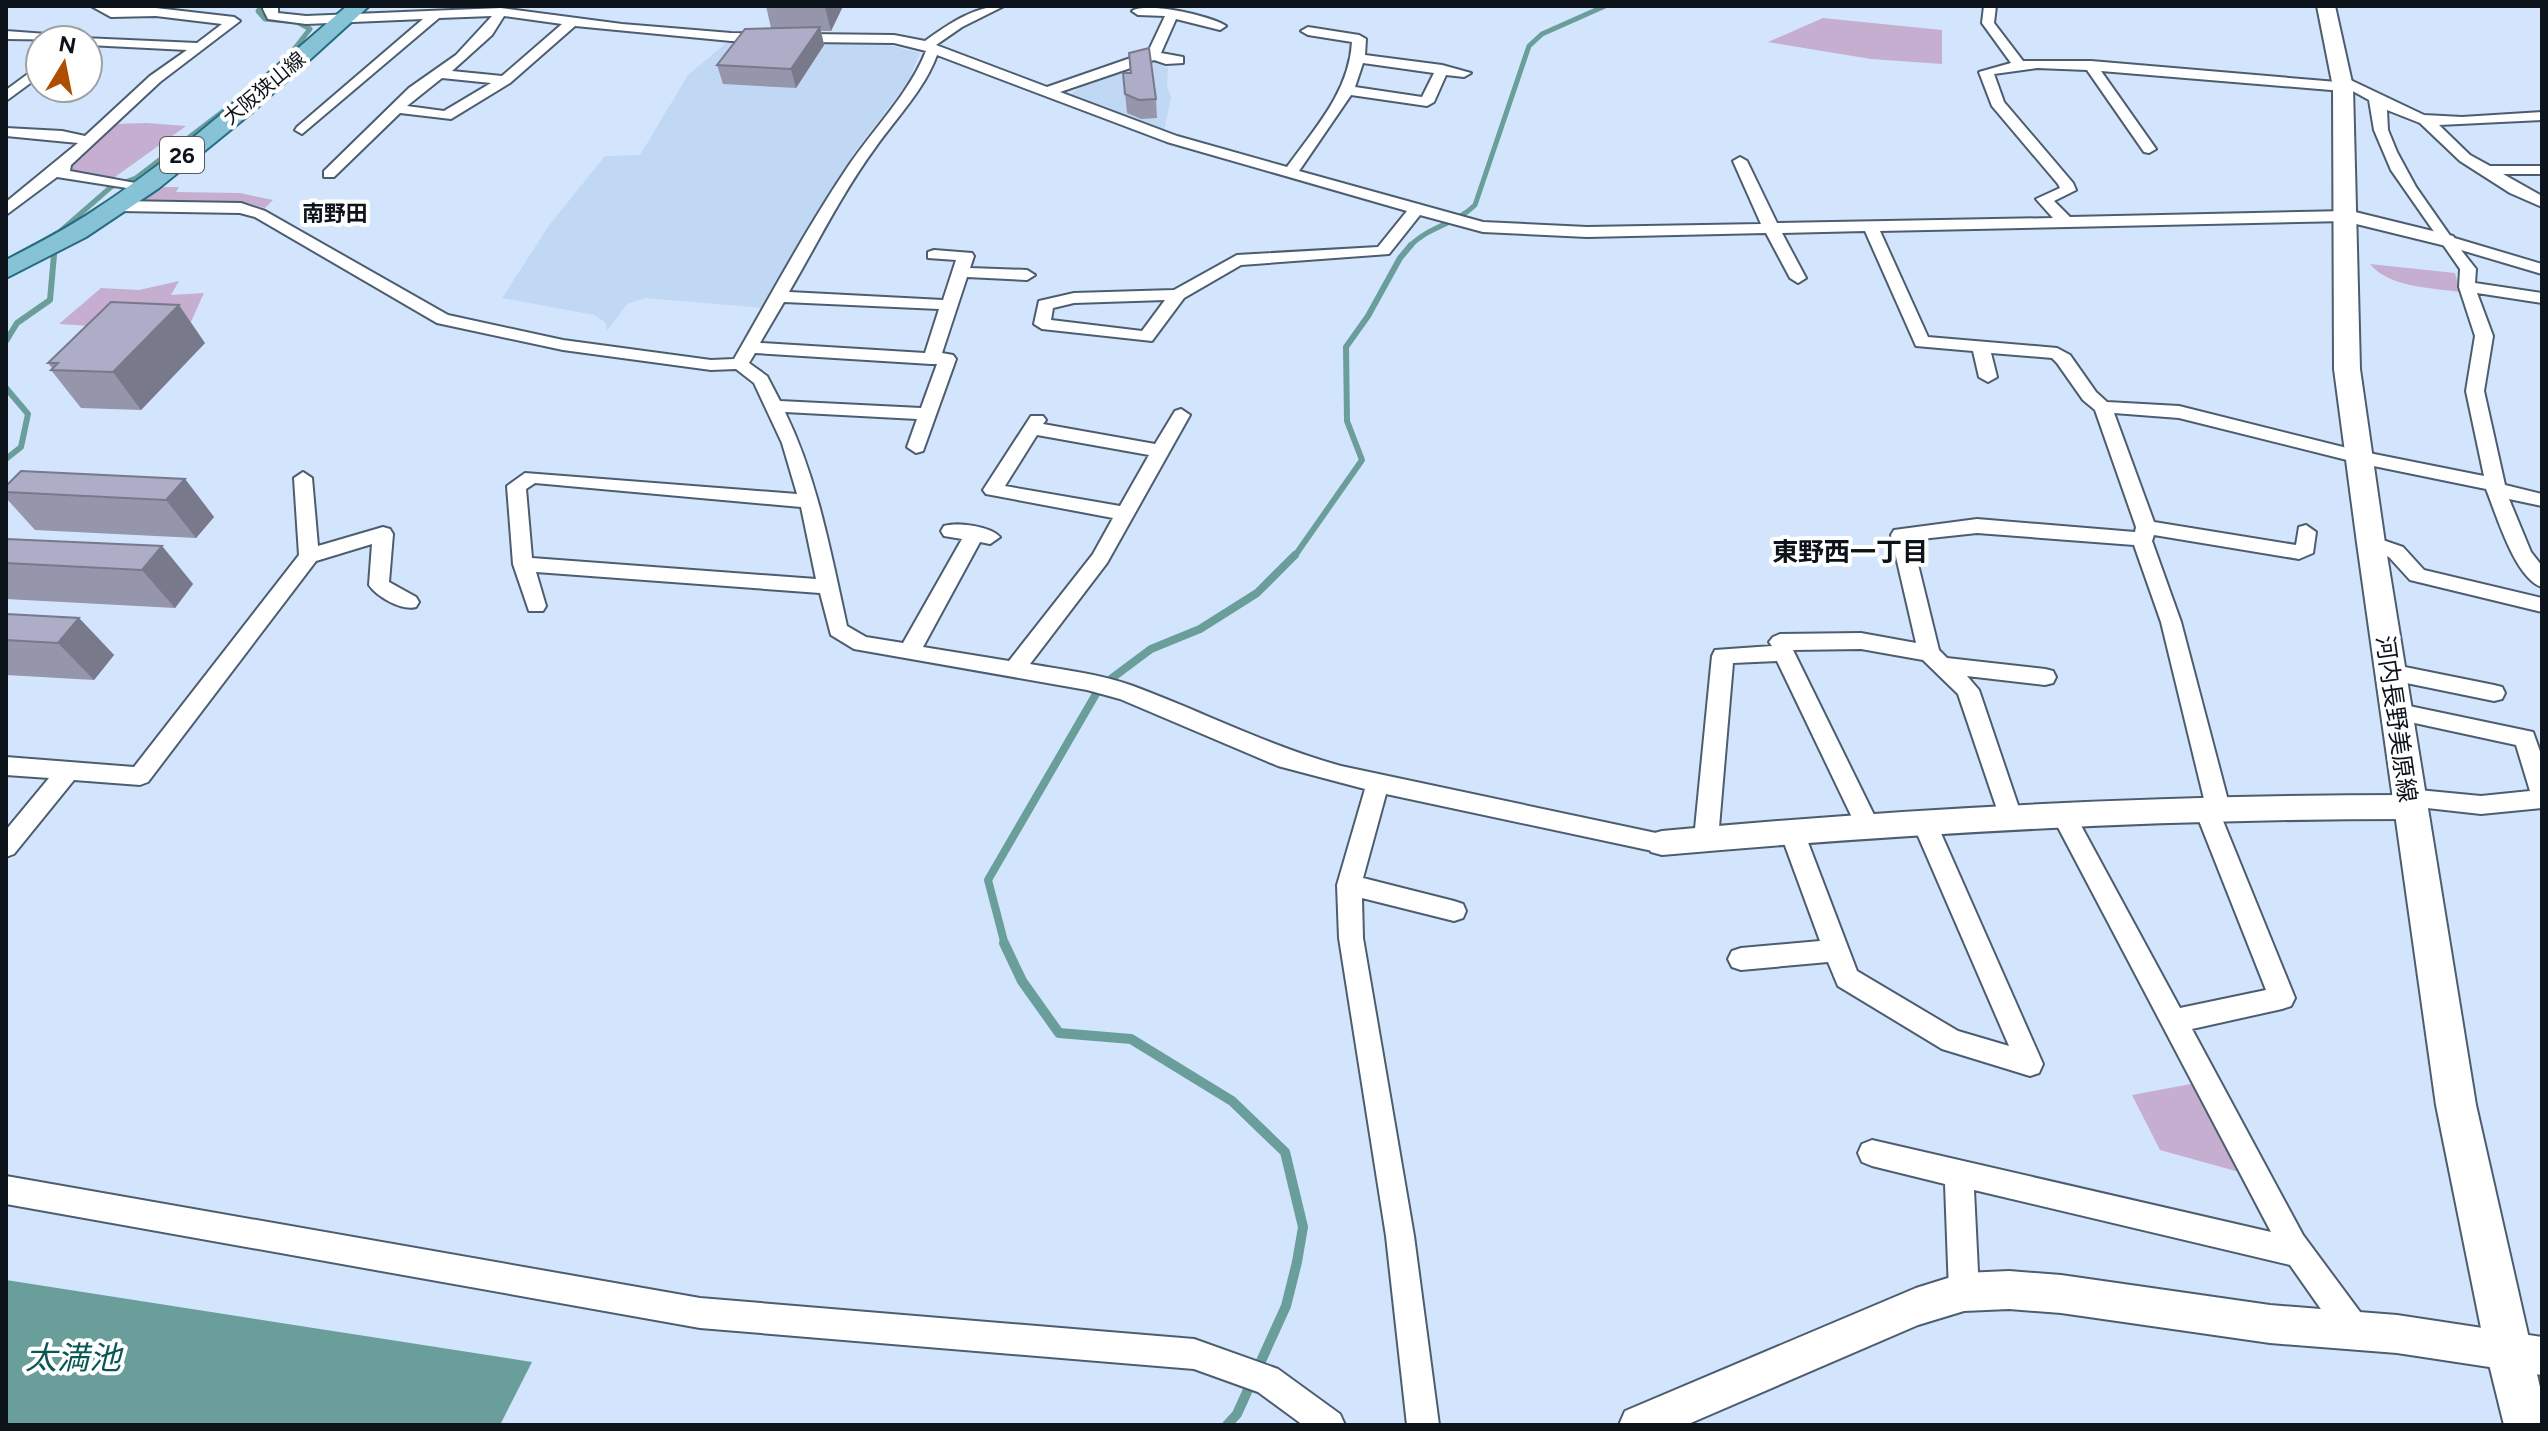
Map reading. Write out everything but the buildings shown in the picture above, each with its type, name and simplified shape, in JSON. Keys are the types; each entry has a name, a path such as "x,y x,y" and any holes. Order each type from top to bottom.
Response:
{"main road":[{"name":"河内長野美原線","path":"2326,6 2343,84 2347,369 2371,543 2456,1105 2524,1352 2527,1425"},
{"name":"大阪狭山線","path":"6,270 62,242 119,206 352,12"}],"street":[{"path":"97,6 111,13 161,9 306,20 352,12 526,10 573,21 731,37 894,39 930,48 1172,139 1456,220 1497,228 1587,232 2347,216 2446,240 2542,269"},
{"path":"745,356 836,196 868,147 923,75 930,48 957,24 998,6"},
{"path":"1990,6 1988,23 2018,63"},
{"path":"1138,11 1172,14 1220,26"},
{"path":"329,174 414,91 442,74 487,32 501,12"},
{"path":"302,130 438,13"},
{"path":"1154,55 1172,14"},
{"path":"6,210 64,164 155,79 200,47 256,15"},
{"path":"396,108 446,116 505,80 573,21"},
{"path":"1290,173 1346,90 1360,58 1359,39 1309,29"},
{"path":"104,42 200,47"},
{"path":"1046,92 1154,55 1166,60 1178,60"},
{"path":"1360,58 1464,73"},
{"path":"2064,220 2044,199 2068,190 2065,183 1997,103 1986,72 2018,63 2091,65 2343,84 2364,89 2376,99 2425,120 2465,158 2515,190 2542,202"},
{"path":"2091,65 2149,149"},
{"path":"1346,90 1427,102 1442,69"},
{"path":"442,74 505,80"},
{"path":"6,97 24,84"},
{"path":"2376,99 2383,114 2380,131 2420,206 2468,269 2467,287 2484,336 2475,391 2496,486 2522,554 2542,580"},
{"path":"2104,113 2122,114"},
{"path":"2425,120 2542,116"},
{"path":"6,132 62,135 88,141"},
{"path":"1740,161 1798,278"},
{"path":"64,164 62,174 141,188"},
{"path":"2487,170 2542,170"},
{"path":"119,206 241,208 260,214 407,301 455,322 563,345 711,365 745,356 947,359 916,447"},
{"path":"1178,295 1074,298 1045,305 1042,324 1146,337 1178,295 1237,260 1383,251 1417,209"},
{"path":"1870,225 1922,342 2057,353 2066,360 2092,401 2103,407 2179,412 2359,457 2496,486 2542,500"},
{"path":"931,359 966,256 934,255"},
{"path":"961,272 1027,275"},
{"path":"2467,287 2542,298"},
{"path":"780,297 950,305"},
{"path":"1981,347 1988,377"},
{"path":"745,356 761,380 791,443 809,501 838,630 861,644 1087,682 1125,692 1286,760 1378,783 1662,843 1867,825 2063,814 2408,802 2481,805 2542,796 2525,738 2395,711"},
{"path":"773,406 927,414"},
{"path":"2103,407 2171,622 2212,808 2282,998 2174,1021"},
{"path":"1014,670 1100,558 1181,415"},
{"path":"1125,514 993,490 1034,424 1161,451"},
{"path":"536,606 523,564 516,486 532,477 809,501"},
{"path":"303,478 309,556"},
{"path":"2010,817 1968,690 1935,659 1901,535 1977,526 2144,533 2299,552 2306,548 2306,532"},
{"path":"909,652 982,536 951,531"},
{"path":"6,766 140,776 309,556 383,534 379,585 409,602"},
{"path":"2371,543 2396,552 2417,575 2542,605"},
{"path":"523,564 829,587"},
{"path":"1780,642 1861,641 1935,659 2045,677"},
{"path":"1706,839 1723,656 1784,653 1867,825"},
{"path":"2390,672 2494,693"},
{"path":"6,847 68,771"},
{"path":"1378,783 1349,885 1351,938 1400,1236 1423,1425"},
{"path":"2063,814 2299,1253 2355,1331"},
{"path":"1792,832 1847,978 1951,1041 2030,1064 1924,822"},
{"path":"1349,885 1454,911"},
{"path":"1741,959 1836,950"},
{"path":"1872,1153 2299,1253"},
{"path":"1959,1174 1964,1292"},
{"path":"6,1190 700,1313 1194,1354 1267,1380 1329,1425"},
{"path":"1639,1425 1916,1307 1964,1292 2009,1290 2061,1294 2270,1324 2524,1352"}],"shaded area":[{"path":"1823,18 1942,30 1942,64 1871,59 1768,42"},
{"path":"726,43 881,43 920,53 908,82 854,153 765,308 645,298 627,304 607,331 605,322 594,315 502,298 550,224 605,156 640,155 688,75"},
{"path":"1153,62 1168,68 1167,86 1171,97 1163,136 1064,98 1090,81 1128,67"},
{"path":"112,124 186,126 108,182 62,174"},
{"path":"158,187 179,187 176,192 240,193 273,200 265,208 242,202 141,201"},
{"path":"2370,264 2455,273 2460,292 2399,282 2378,272"},
{"path":"179,281 171,295 204,293 190,324 130,322 123,328 59,324 101,288 139,290"},
{"path":"2191,1084 2257,1177 2160,1150 2132,1095"}],"water":[{"name":"太満池","path":"6,1280 532,1362 500,1425 6,1425"}],"waterway":[{"path":"262,6 258,11 265,19 297,22 310,29 288,57 266,76"},
{"path":"1411,245 1475,205 1529,46 1542,34 1605,6"},
{"path":"56,235 111,187 136,178 247,93"},
{"path":"1294,557 1362,460 1347,421 1346,347 1411,245"},
{"path":"6,341 17,323 50,300 54,255"},
{"path":"6,388 28,414 21,447 6,459"},
{"path":"1005,945 988,880 1100,687 1151,649 1200,629 1257,593 1295,555"},
{"path":"1004,943 1022,981 1059,1033 1131,1039 1232,1101 1285,1152 1303,1227 1297,1262 1286,1306 1237,1414 1227,1425"}],"district":[{"name":"南野田","path":"335,213"},
{"name":"東野西一丁目","path":"1850,552"}]}
